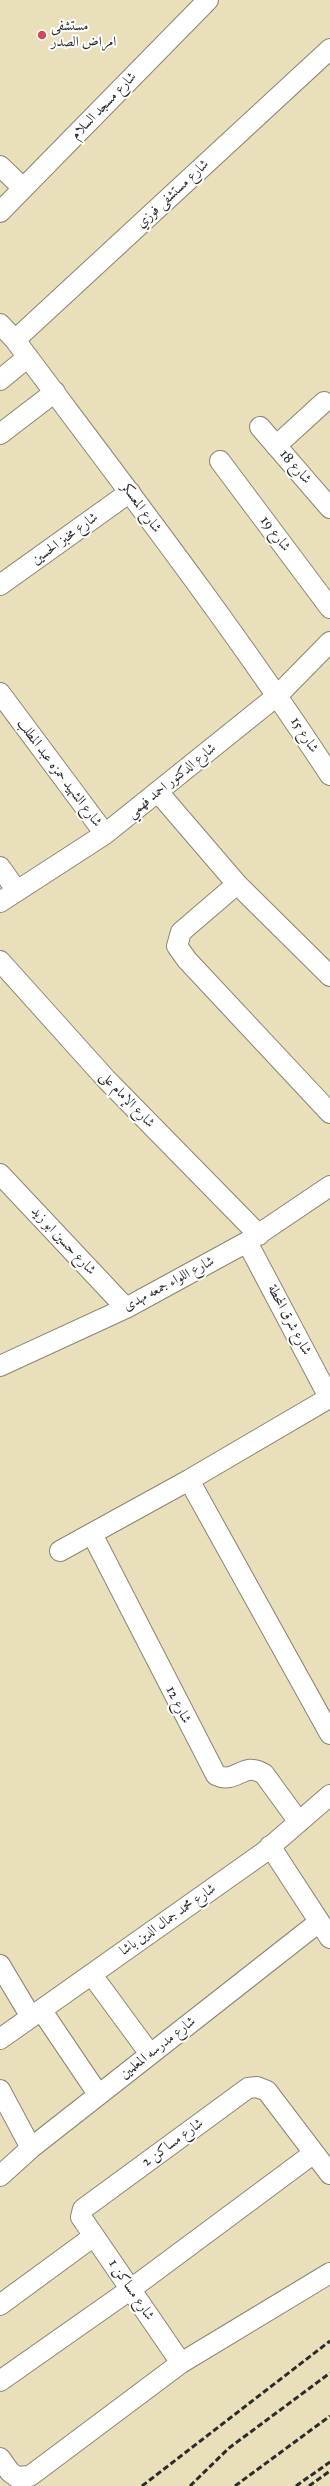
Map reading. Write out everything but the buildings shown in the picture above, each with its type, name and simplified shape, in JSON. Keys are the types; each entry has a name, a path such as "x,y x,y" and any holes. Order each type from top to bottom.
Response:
{"street":[{"name":"شارع مسجد السلام","path":"0,212 208,0"},
{"name":"شارع مستشفى فوزي","path":"15,340 330,49"},
{"path":"0,166 23,188"},
{"name":"شارع المعسكر","path":"0,324 15,340 130,492 278,695"},
{"path":"0,380 28,357"},
{"path":"0,434 55,392"},
{"path":"276,446 324,402"},
{"name":"شارع 18","path":"260,427 330,508"},
{"name":"شارع 19","path":"220,461 330,608"},
{"name":"شارع مخبز الحسين","path":"0,585 130,492"},
{"name":"شارع الدكتور احمد فهمي","path":"0,902 105,834 278,695 330,642"},
{"name":"شارع الشهيد حمزه عبد المطلب","path":"0,693 105,834"},
{"name":"شارع 15","path":"278,695 330,774"},
{"path":"158,792 237,884 330,976"},
{"path":"0,867 17,890"},
{"path":"237,884 181,932 177,946 187,960 330,1113"},
{"name":"شارع الإمام على","path":"0,963 253,1238"},
{"name":"شارع حسين ابو زيد","path":"0,1174 126,1308"},
{"name":"شارع اللواء جمعه مهدى","path":"0,1366 126,1308 253,1238 330,1186"},
{"name":"شارع شرق المحطة","path":"253,1238 330,1398"},
{"path":"60,1551 189,1480 330,1398"},
{"path":"189,1480 330,1734"},
{"name":"شارع 12","path":"92,1534 216,1775 222,1778 232,1778 246,1769 259,1771 299,1822"},
{"name":"شارع محمد جمال الدين باشا","path":"0,2039 270,1846 330,1795"},
{"name":"شارع مدرسه المعلمين","path":"0,2176 31,2148 150,2054 324,1930 270,1846"},
{"path":"0,1965 98,2094"},
{"path":"92,1974 150,2054"},
{"name":"شارع مساكن 2","path":"82,2217 83,2209 248,2088 257,2087 267,2091 330,2174"},
{"path":"0,2090 31,2148"},
{"path":"0,2381 131,2290 314,2153"},
{"name":"شارع مساكن 1","path":"82,2217 181,2363"},
{"path":"0,2305 94,2236"},
{"path":"0,2458 10,2472 18,2477 30,2476 181,2363 330,2273"}],"railway":[{"path":"142,2486 330,2341"},
{"path":"190,2486 229,2448 330,2373"},
{"path":"235,2486 330,2416"},
{"path":"296,2486 330,2462"},
{"path":"309,2486 330,2471"}],"place":[{"name":"مستشفى امراض الصدر","path":"42,35"}]}
